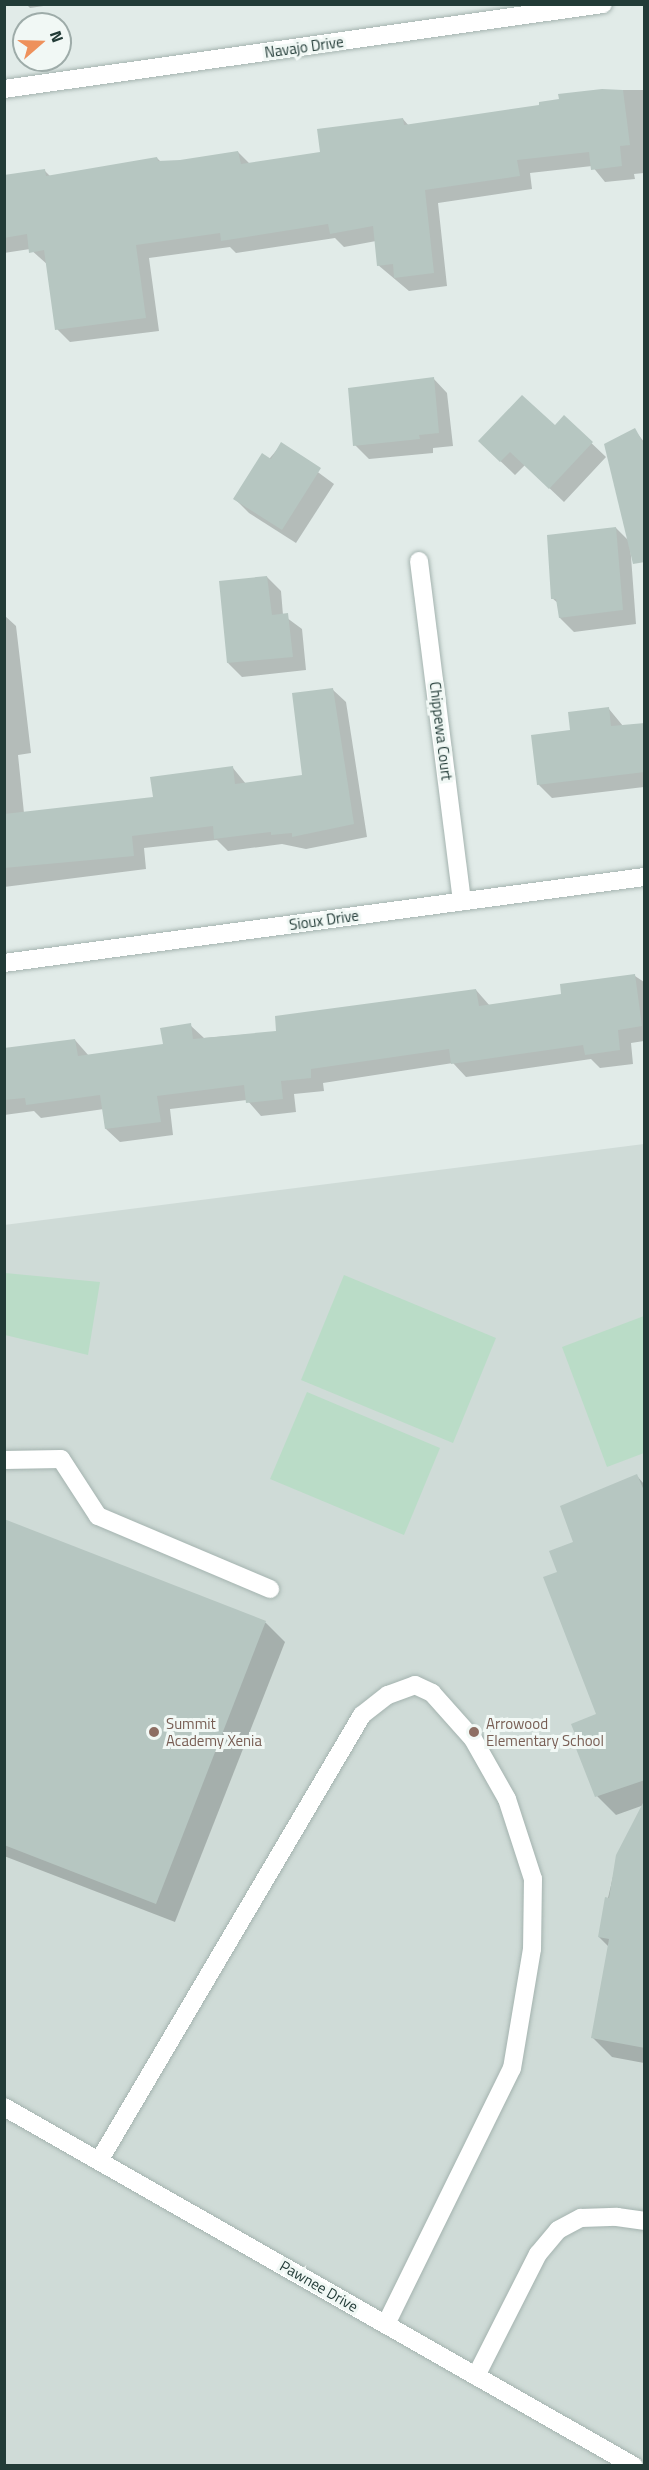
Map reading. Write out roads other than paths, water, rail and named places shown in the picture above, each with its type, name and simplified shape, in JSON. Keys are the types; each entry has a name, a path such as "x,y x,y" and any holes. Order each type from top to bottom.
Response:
{"street":[{"name":"Navajo Drive","path":"4,89 603,4"},
{"name":"Chippewa Court","path":"419,561 462,901"},
{"name":"Sioux Drive","path":"4,963 645,877"},
{"path":"4,1460 61,1459 98,1516 270,1589"},
{"path":"99,2161 362,1715 388,1695 415,1685 432,1693 473,1739 507,1799 533,1880 532,1949 512,2068 386,2324"},
{"name":"Pawnee Drive","path":"4,2107 634,2466"},
{"path":"476,2376 538,2254 558,2230 581,2218 645,2221"}],"place":[{"name":"Summit Academy Xenia","path":"154,1732"},
{"name":"Arrowood Elementary School","path":"474,1732"}]}
